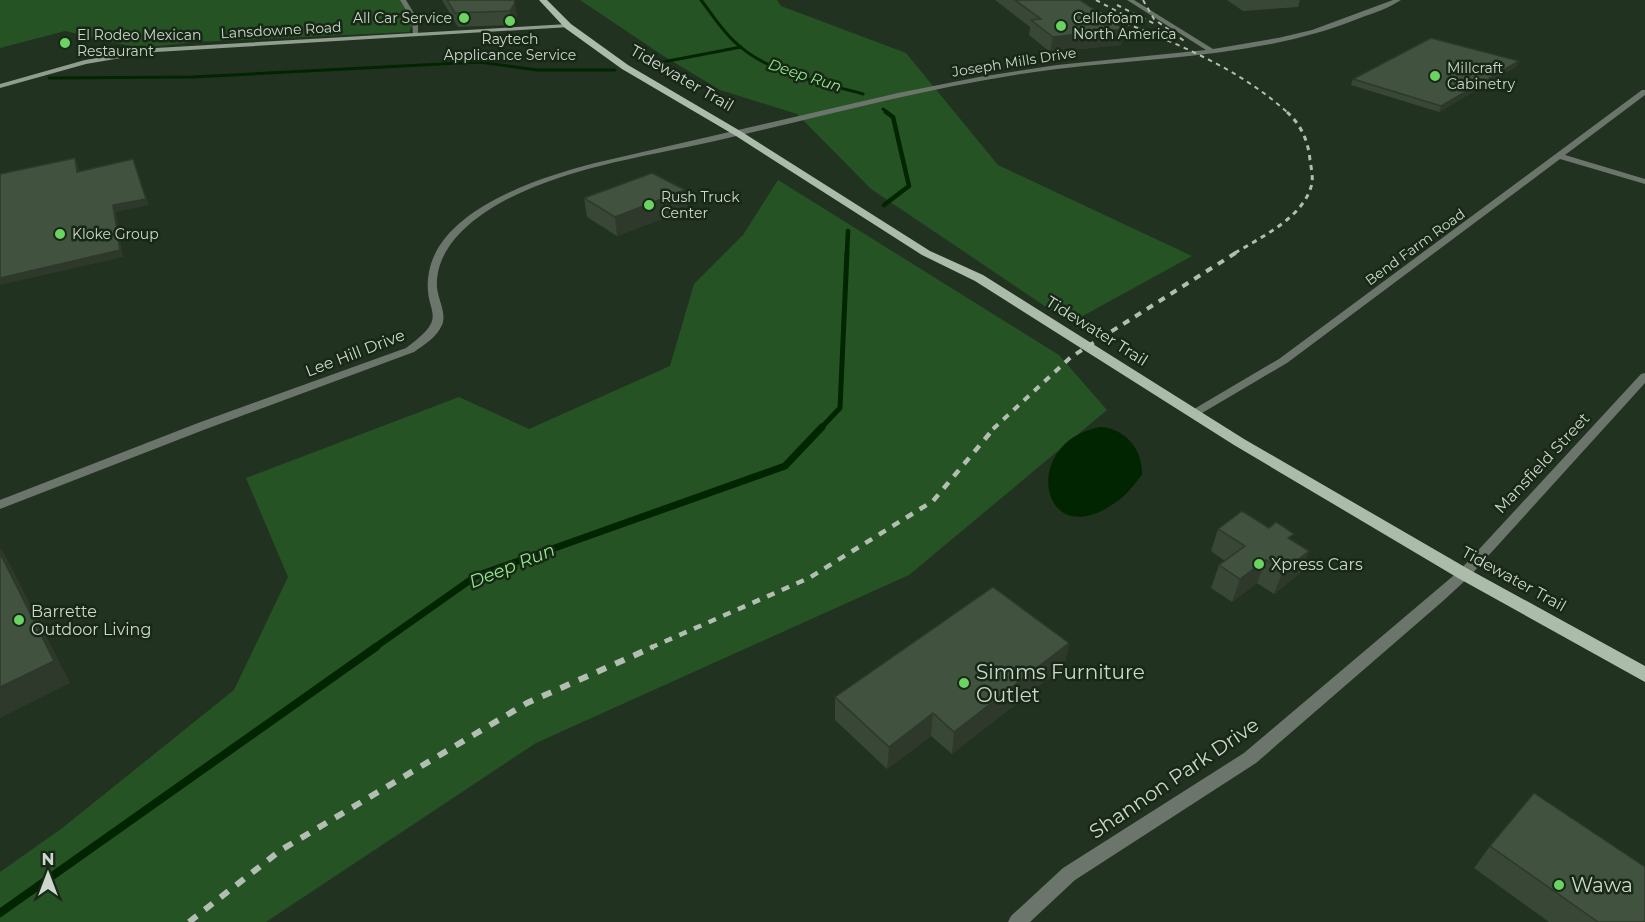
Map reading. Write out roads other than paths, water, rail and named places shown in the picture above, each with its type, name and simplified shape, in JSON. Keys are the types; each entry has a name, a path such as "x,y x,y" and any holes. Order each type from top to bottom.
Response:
{"main road":[{"name":"Tidewater Trail","path":"543,0 568,26 625,68 739,134 926,253 979,278 1193,414 1464,574 1645,675"},
{"name":"Lansdowne Road","path":"0,86 85,62 156,50 568,26"}],"street":[{"path":"403,0 415,20 416,35"},
{"path":"1130,0 1211,50"},
{"name":"Joseph Mills Drive","path":"739,134 989,76 1211,50 1312,32 1350,21 1398,0"},
{"name":"Bend Farm Road","path":"1193,414 1283,361 1645,92"},
{"name":"Lee Hill Drive","path":"0,505 202,426 410,350 433,332 438,324 440,314 433,289 433,273 446,246 478,213 514,192 558,176 739,134"},
{"path":"1559,156 1645,182"},
{"name":"Mansfield Street","path":"1464,574 1645,376"},
{"name":"Shannon Park Drive","path":"1017,922 1068,874 1250,758 1464,574"}],"waterway":[{"name":"Deep Run","path":"701,0 722,28 749,54 796,76 863,94"},
{"path":"663,62 741,47"},
{"path":"49,78 193,77 479,62 537,70 615,70"},
{"name":"Deep Run","path":"883,109 888,113"},
{"name":"Deep Run","path":"884,205 909,186 893,117 886,112"},
{"name":"Deep Run","path":"847,253 848,231"},
{"name":"Deep Run","path":"820,429 840,408 847,252"},
{"name":"Deep Run","path":"374,648 476,576 785,466 822,427"},
{"name":"Deep Run","path":"0,913 376,647"}],"railway":[{"path":"1067,0 1183,47 1211,61 1264,93 1288,113"},
{"path":"1096,0 1122,14"},
{"path":"1143,0 1154,19 1187,43"},
{"path":"1117,5 1155,24"},
{"path":"1235,253 1281,225 1301,206 1308,195 1312,183 1308,146 1300,128 1288,113"},
{"path":"994,428 1071,357 1237,252"},
{"path":"650,648 809,578 933,501 994,428"},
{"path":"189,922 281,850 527,703 653,647"}],"place":[{"name":"All Car Service","path":"464,18"},
{"name":"Raytech Applicance Service","path":"510,21"},
{"name":"Cellofoam North America","path":"1061,26"},
{"name":"El Rodeo Mexican Restaurant","path":"65,43"},
{"name":"Millcraft Cabinetry","path":"1435,76"},
{"name":"Rush Truck Center","path":"649,205"},
{"name":"Kloke Group","path":"60,234"},
{"name":"Xpress Cars","path":"1259,564"},
{"name":"Barrette Outdoor Living","path":"19,620"},
{"name":"Simms Furniture Outlet","path":"964,683"},
{"name":"Wawa","path":"1559,885"}]}
